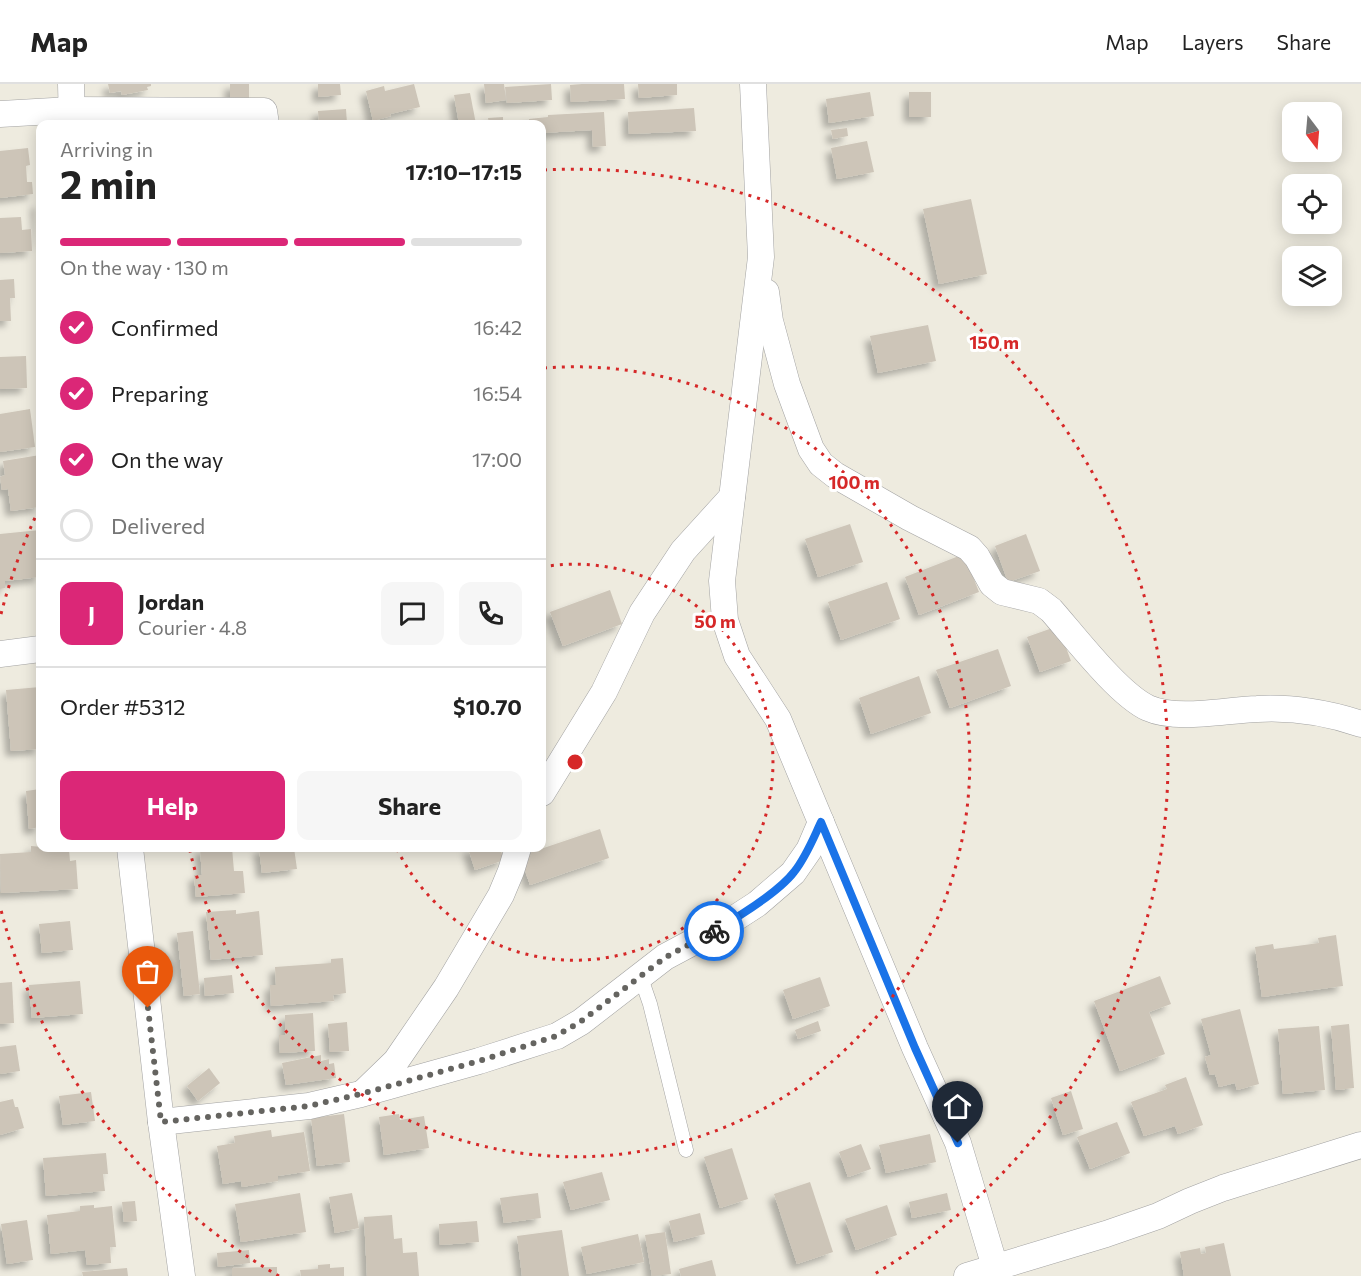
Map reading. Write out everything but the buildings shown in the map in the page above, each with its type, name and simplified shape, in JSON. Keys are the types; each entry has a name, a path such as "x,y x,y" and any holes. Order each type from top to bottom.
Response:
{"street":[{"path":"71,84 71,117"},
{"path":"753,84 761,257 770,321 787,384 811,449 821,464 835,475 910,518 969,548 977,557 992,584 1002,592 1040,601 1051,610 1116,682 1135,700 1147,707 1157,711 1208,714 1259,709 1296,711 1342,718 1361,724"},
{"path":"0,114 71,117 264,111 265,120"},
{"path":"761,257 722,581 725,620 737,656 778,719 915,1048 958,1143 995,1268"},
{"path":"546,786 604,692 642,613 683,551 732,496"},
{"path":"0,654 36,650"},
{"path":"161,1122 309,1106 479,1061 556,1036 580,1022 666,957 757,904 794,873 809,850 821,822"},
{"path":"130,852 161,1122 182,1276"},
{"path":"361,1094 396,1061 446,988 501,896 517,852"},
{"path":"969,1276 1106,1234 1158,1216 1223,1188 1361,1144"}],"lane":[{"path":"640,975 650,1004 686,1150"}],"way so far":[{"path":"148,1008 161,1122 309,1106 459,1067 556,1036 580,1022 666,957 714,931"}],"route":[{"path":"714,931 757,904 794,873 809,850 821,822 915,1048 958,1143"}]}
